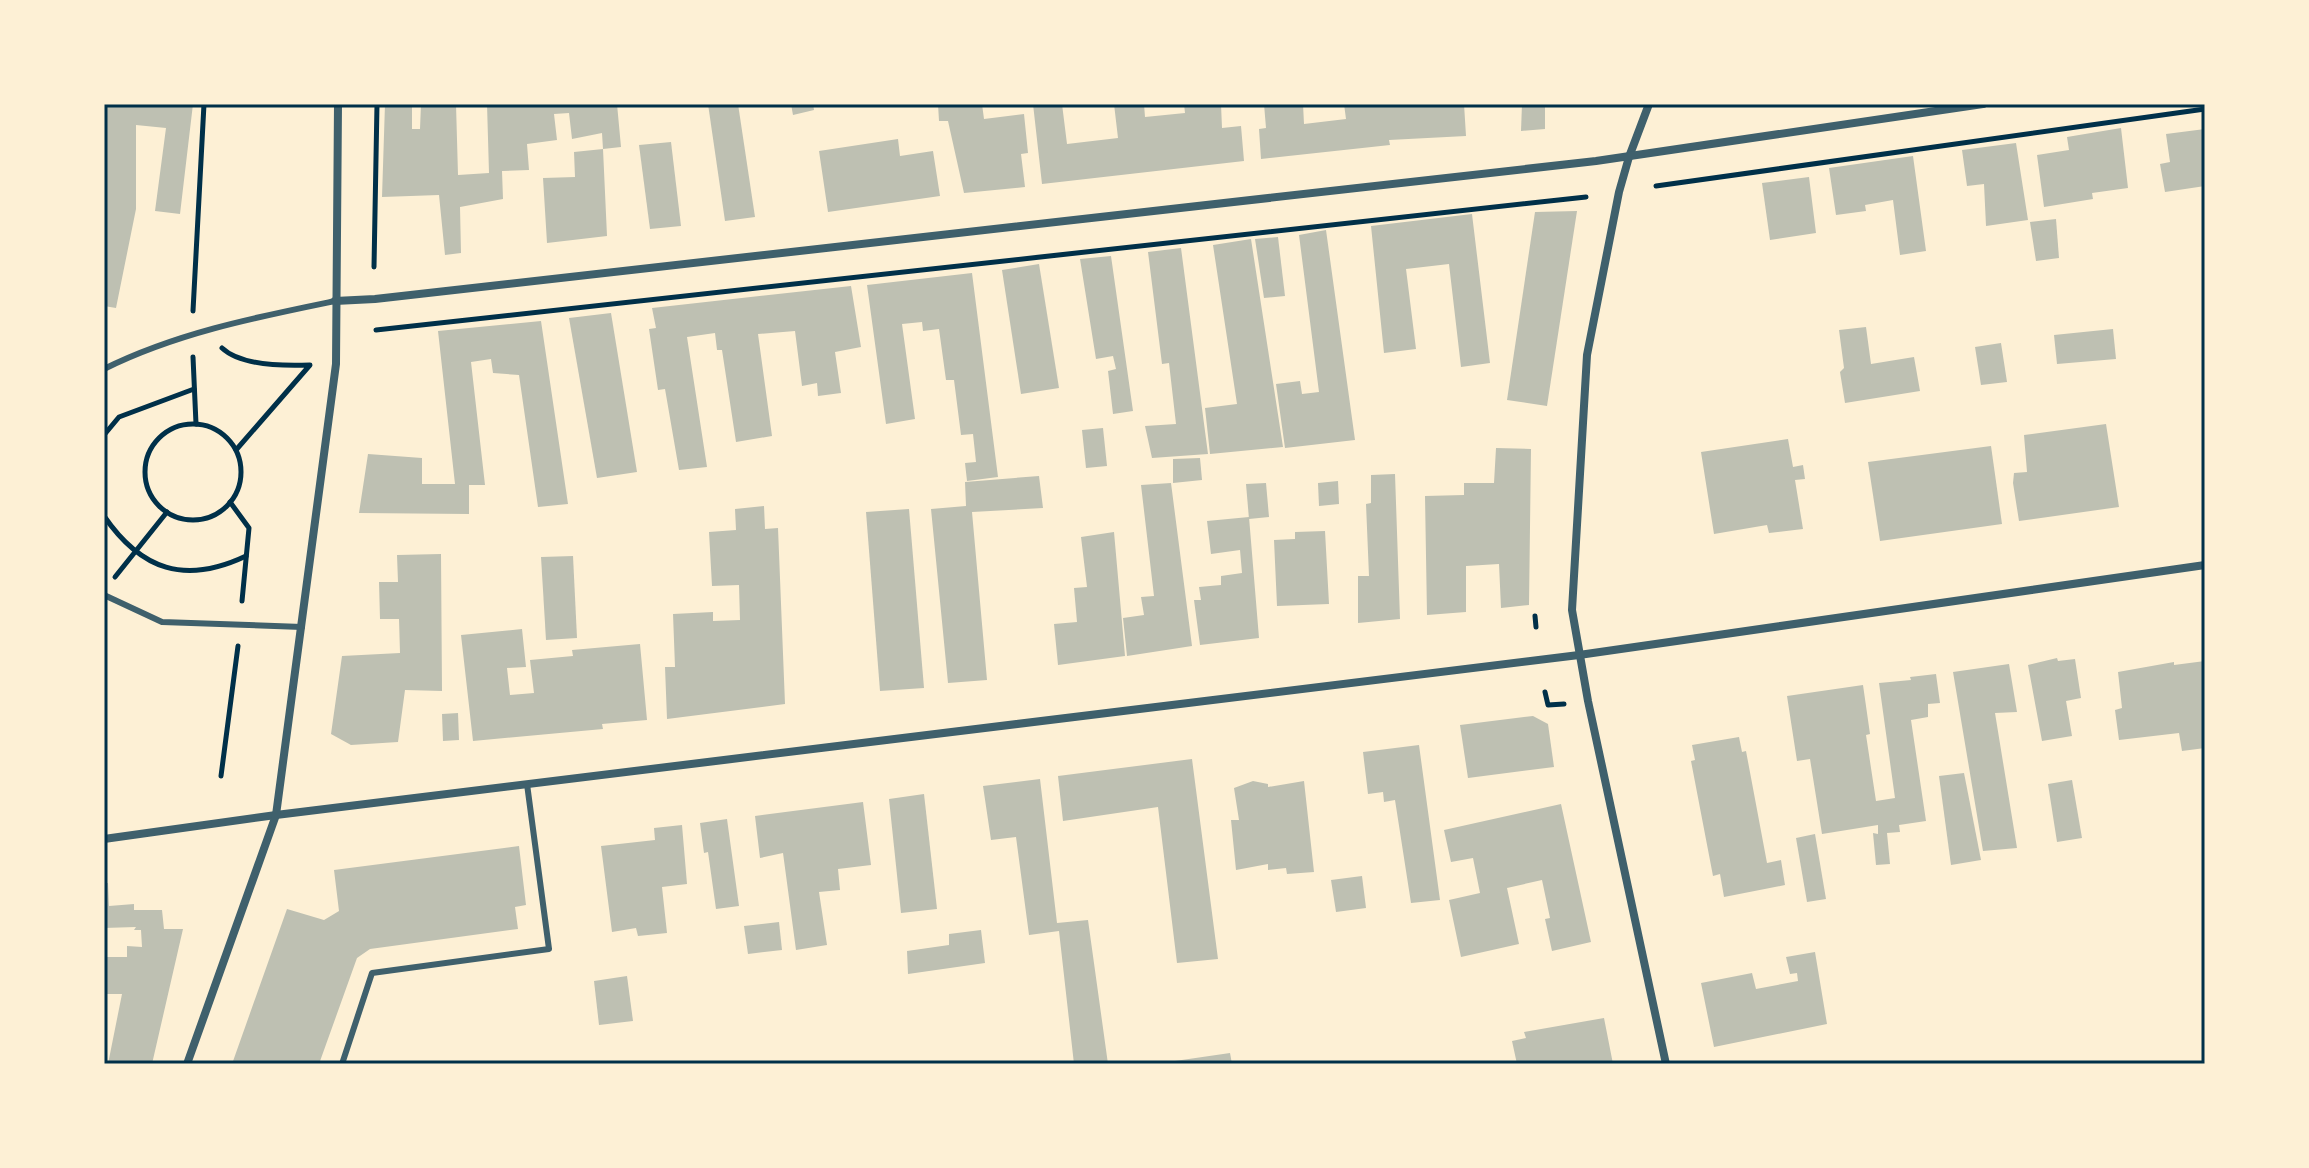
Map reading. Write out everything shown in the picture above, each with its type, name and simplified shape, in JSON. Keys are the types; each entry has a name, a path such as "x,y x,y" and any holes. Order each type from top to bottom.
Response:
{"street":[{"path":"187,1064 276,815 336,364 338,104"},
{"path":"1649,104 1619,192 1587,355 1572,610 1666,1064"},
{"path":"335,301 375,299 1629,157 1983,104"},
{"path":"104,839 276,815 1579,655 2205,565"}],"lane":[{"path":"104,369 128,357 258,316 335,301"},
{"path":"104,595 162,622 302,627"},
{"path":"342,1064 372,973 549,949 527,784"}],"path":[{"path":"196,424 192,336 204,104"},
{"path":"374,267 377,104"},
{"path":"1656,186 2205,109"},
{"path":"376,330 1586,197"},
{"path":"204,332 229,354 277,366 310,365 236,450"},
{"path":"104,435 119,417 194,389"},
{"path":"196,424 219,432 236,450 241,463 237,491 230,502 207,518 179,518 167,512 148,487 145,472 155,443 166,432 180,426 196,424"},
{"path":"230,502 249,528 242,601"},
{"path":"112,581 167,512"},
{"path":"104,516 134,552 165,568 196,571 222,568 246,556"},
{"path":"1535,616 1536,627"},
{"path":"221,776 239,641"},
{"path":"1545,692 1548,705 1564,704"}],"building":[{"path":"104,104 193,104 180,214 155,211 166,128 136,125 136,209 116,308 104,306"},
{"path":"385,104 412,104 412,129 420,129 421,104 456,104 458,175 489,173 487,104 617,104 621,147 603,149 602,133 572,139 569,113 554,114 557,140 527,144 529,170 502,171 503,199 460,207 461,253 445,255 439,195 382,197"},
{"path":"708,104 738,104 755,217 725,221"},
{"path":"791,104 813,104 814,110 793,115"},
{"path":"938,104 982,104 984,119 1024,114 1028,153 1021,154 1025,187 964,193 948,121 939,121"},
{"path":"1033,104 1062,104 1067,144 1118,138 1114,104 1144,104 1145,117 1185,113 1184,104 1221,104 1222,128 1241,126 1244,161 1042,184"},
{"path":"1264,104 1303,104 1304,124 1346,119 1344,104 1464,104 1466,136 1389,140 1390,145 1261,159 1259,129 1266,128"},
{"path":"1522,104 1545,104 1545,129 1521,131"},
{"path":"2121,128 2128,188 2092,193 2093,199 2044,207 2037,155 2069,150 2067,137"},
{"path":"2205,129 2205,186 2165,192 2160,164 2170,162 2166,134"},
{"path":"898,139 900,156 933,151 940,196 828,212 819,151"},
{"path":"671,142 681,226 650,229 639,145"},
{"path":"2016,143 2028,220 1986,226 1984,184 1967,186 1962,150"},
{"path":"603,149 607,236 547,243 543,178 575,177 574,152"},
{"path":"1913,156 1926,251 1900,255 1893,200 1865,205 1866,211 1836,215 1829,168"},
{"path":"1809,177 1816,233 1770,240 1762,183"},
{"path":"1577,211 1547,406 1507,400 1535,212"},
{"path":"1472,214 1490,363 1461,367 1449,264 1406,269 1416,349 1384,353 1371,226"},
{"path":"2056,219 2059,258 2036,261 2030,222"},
{"path":"1326,230 1355,440 1285,448 1276,384 1300,381 1302,394 1319,392 1299,235"},
{"path":"1278,237 1285,296 1264,298 1255,239"},
{"path":"1251,239 1283,447 1210,454 1205,408 1237,404 1213,245"},
{"path":"1181,248 1208,454 1152,458 1145,426 1176,424 1169,363 1162,364 1148,252"},
{"path":"1111,256 1133,411 1113,414 1108,371 1116,369 1113,356 1096,359 1080,259"},
{"path":"1039,264 1059,388 1021,394 1002,270"},
{"path":"972,273 998,477 967,481 965,463 976,462 973,434 961,435 954,380 946,380 939,329 923,331 922,322 902,324 915,419 886,424 867,285"},
{"path":"851,286 861,347 835,352 841,393 818,396 817,383 802,386 795,331 758,334 772,436 736,442 722,350 717,350 715,333 687,337 707,467 679,470 665,389 658,390 649,329 656,328 652,308"},
{"path":"611,313 637,472 597,478 569,318"},
{"path":"541,321 568,504 538,507 519,375 493,373 491,359 471,362 485,485 469,485 469,514 359,513 368,454 422,458 422,484 455,484 438,331"},
{"path":"1866,327 1871,364 1914,357 1920,391 1845,403 1840,372 1844,368 1839,330"},
{"path":"2113,329 2116,359 2057,364 2054,335"},
{"path":"2001,343 2007,382 1981,385 1975,347"},
{"path":"2106,424 2119,507 2019,521 2013,483 2014,473 2027,472 2024,435"},
{"path":"1103,428 1107,466 1086,468 1082,430"},
{"path":"1788,439 1793,467 1803,465 1805,479 1795,480 1803,529 1769,533 1767,525 1714,534 1701,452"},
{"path":"1991,446 2002,524 1880,541 1868,462"},
{"path":"1496,448 1531,449 1529,605 1501,608 1499,564 1466,566 1466,612 1427,615 1425,496 1464,495 1464,483 1494,483"},
{"path":"1200,458 1202,480 1173,483 1173,459"},
{"path":"1395,474 1400,619 1358,623 1358,576 1369,576 1366,504 1371,503 1371,475"},
{"path":"1039,476 1043,508 972,512 987,680 948,683 931,509 966,506 965,482"},
{"path":"1338,481 1339,504 1319,506 1318,483"},
{"path":"1171,483 1192,646 1127,656 1123,618 1144,615 1141,597 1154,596 1141,485"},
{"path":"1266,483 1269,517 1249,519 1246,484"},
{"path":"764,506 765,529 778,528 785,704 667,719 665,667 675,667 673,614 713,612 713,621 740,620 739,585 712,586 709,532 736,530 735,509"},
{"path":"909,509 924,688 880,691 866,512"},
{"path":"1249,517 1259,638 1200,645 1194,600 1201,600 1199,587 1221,585 1221,576 1242,573 1240,550 1211,554 1207,521"},
{"path":"1325,531 1329,604 1277,606 1274,540 1295,539 1295,532"},
{"path":"1114,532 1125,656 1058,665 1054,624 1077,622 1074,588 1087,587 1081,537"},
{"path":"441,554 442,691 405,690 398,742 351,745 331,734 342,656 400,653 399,619 380,619 379,582 398,582 397,555"},
{"path":"573,556 577,638 546,640 541,557"},
{"path":"522,629 526,667 507,668 510,695 534,693 530,660 573,656 572,650 640,644 647,720 602,724 603,729 473,741 461,635"},
{"path":"2057,658 2058,661 2075,659 2081,698 2066,701 2072,736 2042,741 2028,665"},
{"path":"2205,661 2205,748 2182,751 2179,733 2119,740 2115,710 2122,708 2118,672 2174,662 2174,665"},
{"path":"2009,664 2017,712 1995,713 2017,848 1983,851 1953,672"},
{"path":"1936,674 1940,703 1928,704 1928,717 1911,720 1926,821 1899,825 1900,832 1887,833 1890,864 1876,865 1873,833 1878,834 1878,825 1822,834 1810,759 1797,761 1787,696 1863,685 1870,734 1866,735 1876,801 1895,798 1879,683"},
{"path":"458,713 459,740 443,741 442,714"},
{"path":"1533,716 1548,724 1554,767 1468,778 1460,725"},
{"path":"1739,737 1742,752 1746,751 1767,863 1781,860 1785,885 1724,897 1720,874 1713,876 1691,761 1695,760 1692,745"},
{"path":"1419,745 1440,900 1411,903 1395,800 1384,802 1383,792 1368,794 1363,752"},
{"path":"1192,759 1218,959 1177,963 1158,807 1063,821 1058,776"},
{"path":"1964,773 1981,860 1951,865 1939,776"},
{"path":"1040,779 1057,923 1088,920 1108,1064 1074,1064 1059,931 1029,935 1016,837 991,840 983,786"},
{"path":"2072,780 2082,838 2057,842 2048,784"},
{"path":"1253,781 1268,784 1268,787 1304,781 1314,872 1287,874 1286,868 1268,870 1268,864 1236,870 1231,820 1239,820 1234,788"},
{"path":"924,794 937,909 901,913 889,799"},
{"path":"863,802 871,865 838,869 840,890 819,892 827,945 796,950 783,853 760,858 755,816"},
{"path":"1561,804 1591,942 1552,951 1545,919 1550,918 1542,880 1507,888 1519,944 1461,957 1449,900 1480,893 1473,858 1451,862 1444,830"},
{"path":"727,819 739,906 716,909 708,852 704,853 700,823"},
{"path":"682,825 687,884 662,887 667,933 638,936 636,928 612,932 601,846 655,840 654,828"},
{"path":"1815,834 1826,899 1807,902 1796,838"},
{"path":"519,846 526,905 515,907 518,929 370,949 357,958 319,1064 232,1064 287,909 324,920 339,911 334,870"},
{"path":"1362,876 1366,908 1336,912 1331,880"},
{"path":"104,883 108,883 109,906 134,904 134,910 162,910 164,929 183,929 152,1064 108,1064 122,994 104,994 104,957 127,957 127,946 142,947 141,930 134,930 136,927 104,928"},
{"path":"779,922 782,950 748,954 744,926"},
{"path":"981,930 985,963 908,974 907,951 949,945 949,934"},
{"path":"1815,952 1827,1024 1714,1047 1701,983 1752,973 1756,989 1798,981 1797,973 1790,974 1786,957"},
{"path":"627,976 633,1021 599,1025 594,981"},
{"path":"1604,1018 1613,1064 1517,1064 1512,1041 1526,1038 1524,1032"},
{"path":"1230,1053 1232,1064 1168,1064 1168,1062"}]}
